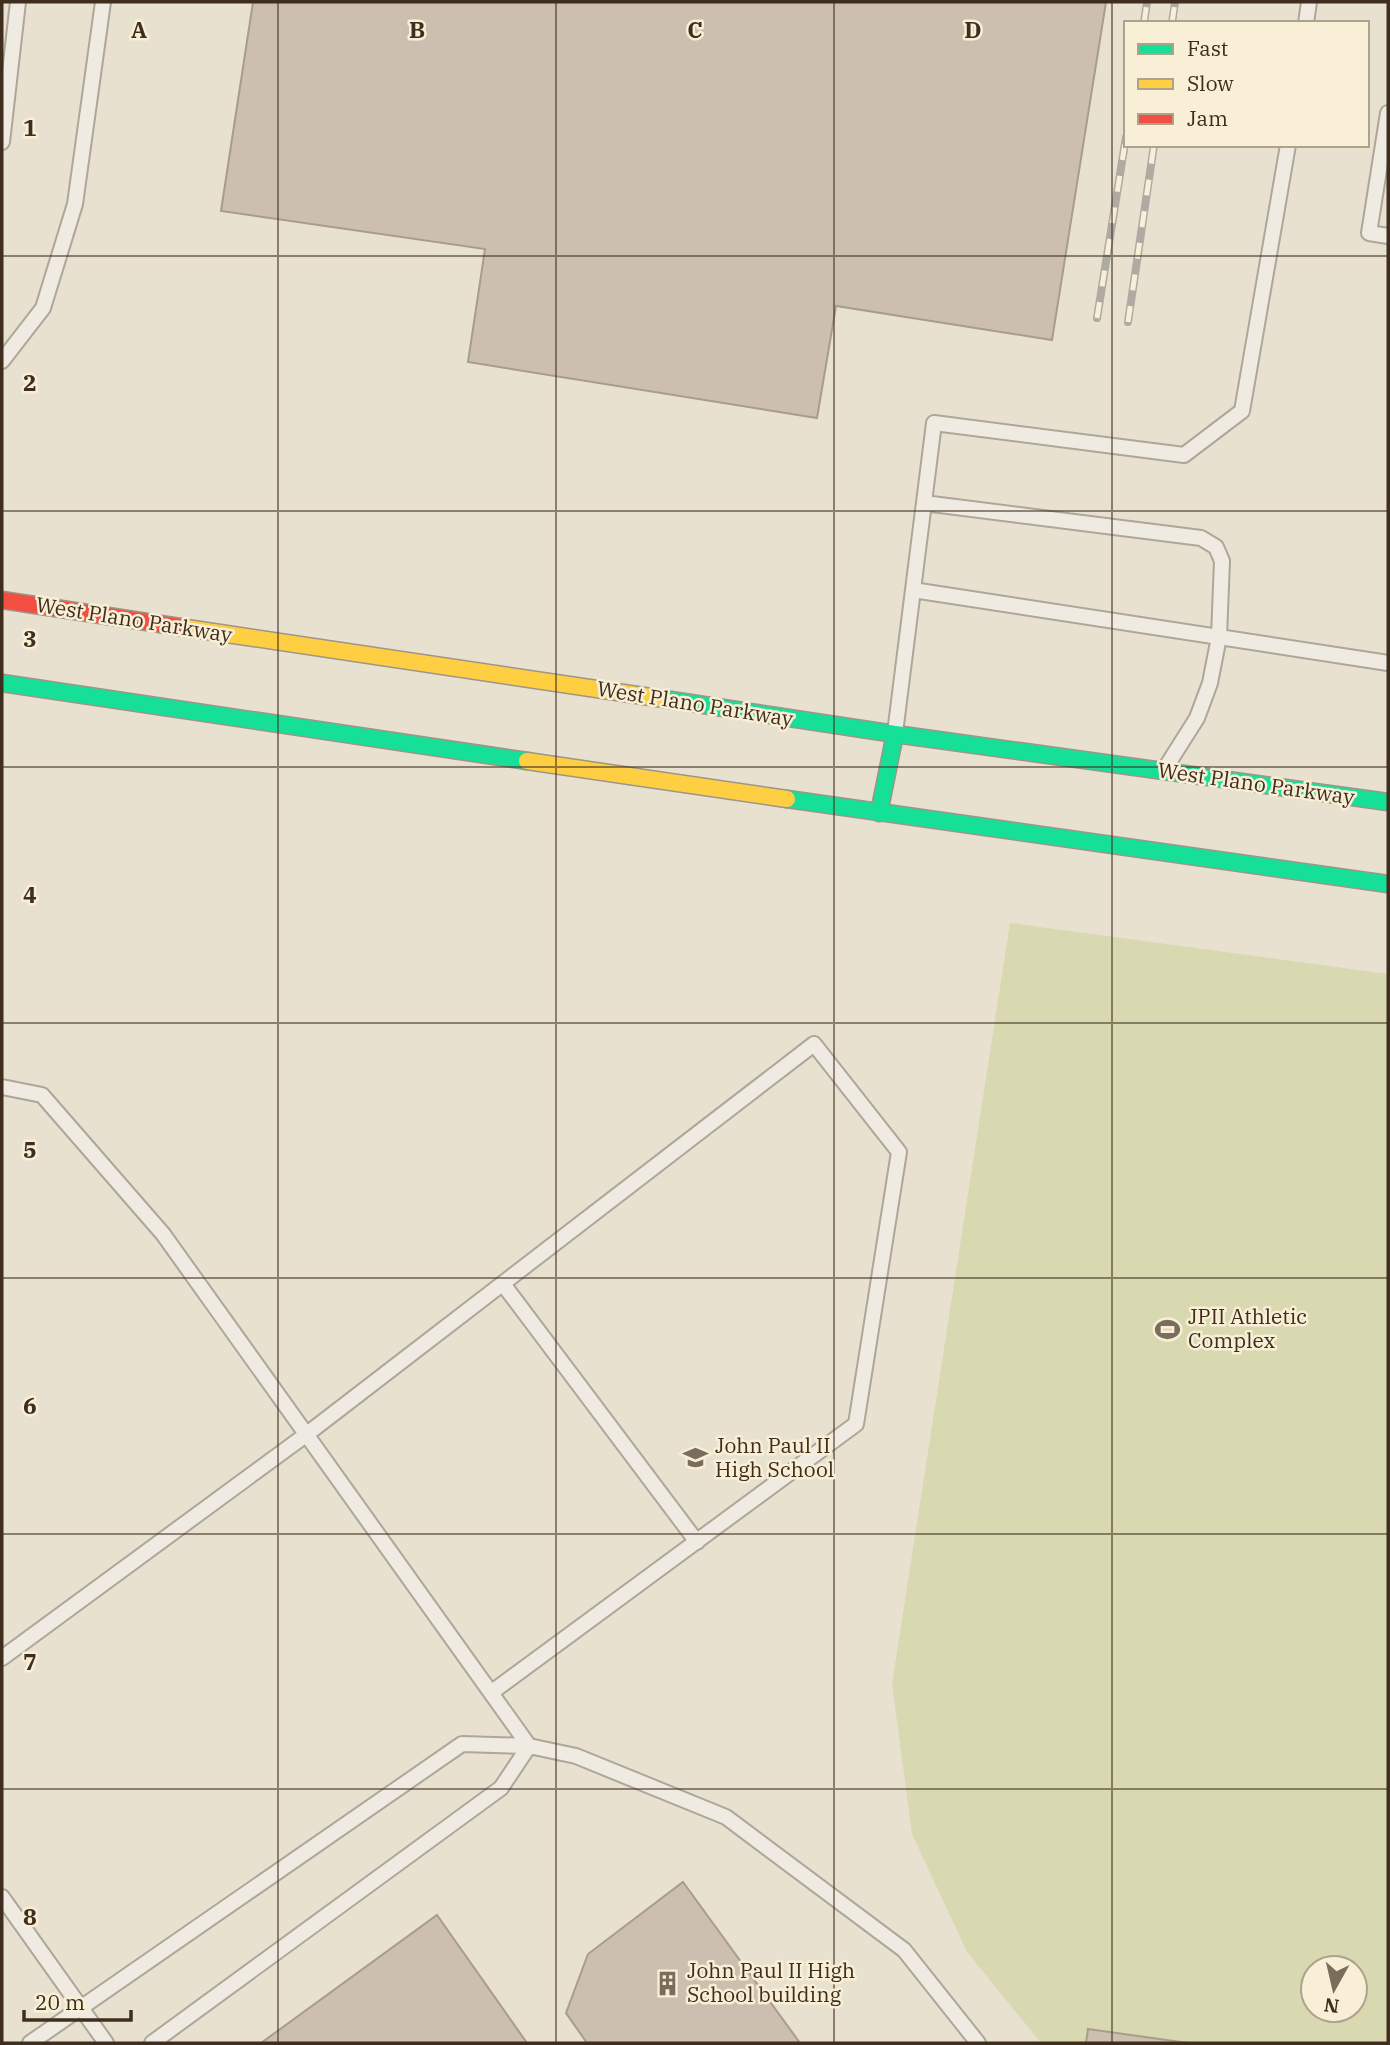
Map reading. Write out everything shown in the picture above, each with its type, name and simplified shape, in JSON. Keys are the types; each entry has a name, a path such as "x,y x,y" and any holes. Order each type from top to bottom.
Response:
{"main road":[{"name":"West Plano Parkway","path":"2,600 895,734 1388,802"},
{"path":"2,683 879,813 1388,884"},
{"path":"879,813 895,734"}],"lane":[{"path":"2,142 6,72 18,2"},
{"path":"2,361 43,308 75,204 103,2"},
{"path":"1306,21 1309,2"},
{"path":"1388,113 1369,233 1388,236"},
{"path":"895,734 934,423 1184,455 1242,411 1288,147"},
{"path":"924,503 1200,538 1216,547 1222,561 1219,637 1210,683 1198,718 1163,771"},
{"path":"913,590 1388,663"},
{"path":"2,1658 307,1434 814,1044 899,1152 856,1424 492,1692"},
{"path":"2,1087 42,1095 163,1234 529,1746"},
{"path":"503,1284 696,1542"},
{"path":"30,2043 462,1744 529,1746 576,1756 726,1818 904,1950 978,2043"},
{"path":"152,2043 501,1788 529,1746"},
{"path":"2,1897 106,2043"}],"green space":[{"name":"JPII Athletic Complex","path":"1010,923 1388,974 1388,2043 1041,2043 967,1952 912,1834 892,1684"}],"building":[{"path":"253,2 1106,2 1052,340 836,306 817,418 468,362 485,249 221,211"},
{"name":"John Paul II High School building","path":"683,1882 800,2043 587,2043 566,2013 588,1954"},
{"path":"437,1915 527,2043 261,2043"},
{"path":"1088,2029 1188,2043 1086,2043"}],"railway":[{"path":"1144,21 1147,2"},
{"path":"1172,21 1175,2"},
{"path":"1097,318 1124,147"},
{"path":"1128,322 1154,147"}],"traffic: fast":[{"path":"2,683 527,761"},
{"path":"664,699 895,734 1388,802"},
{"path":"879,813 895,734"},
{"path":"787,799 1388,884"}],"traffic: slow":[{"path":"180,627 664,699"},
{"path":"527,761 787,799"}],"traffic: jam":[{"path":"2,600 180,627"}],"place":[{"name":"JPII Athletic Complex","path":"1168,1329"},
{"name":"John Paul II High School","path":"695,1458"},
{"name":"John Paul II High School building","path":"667,1983"}]}
